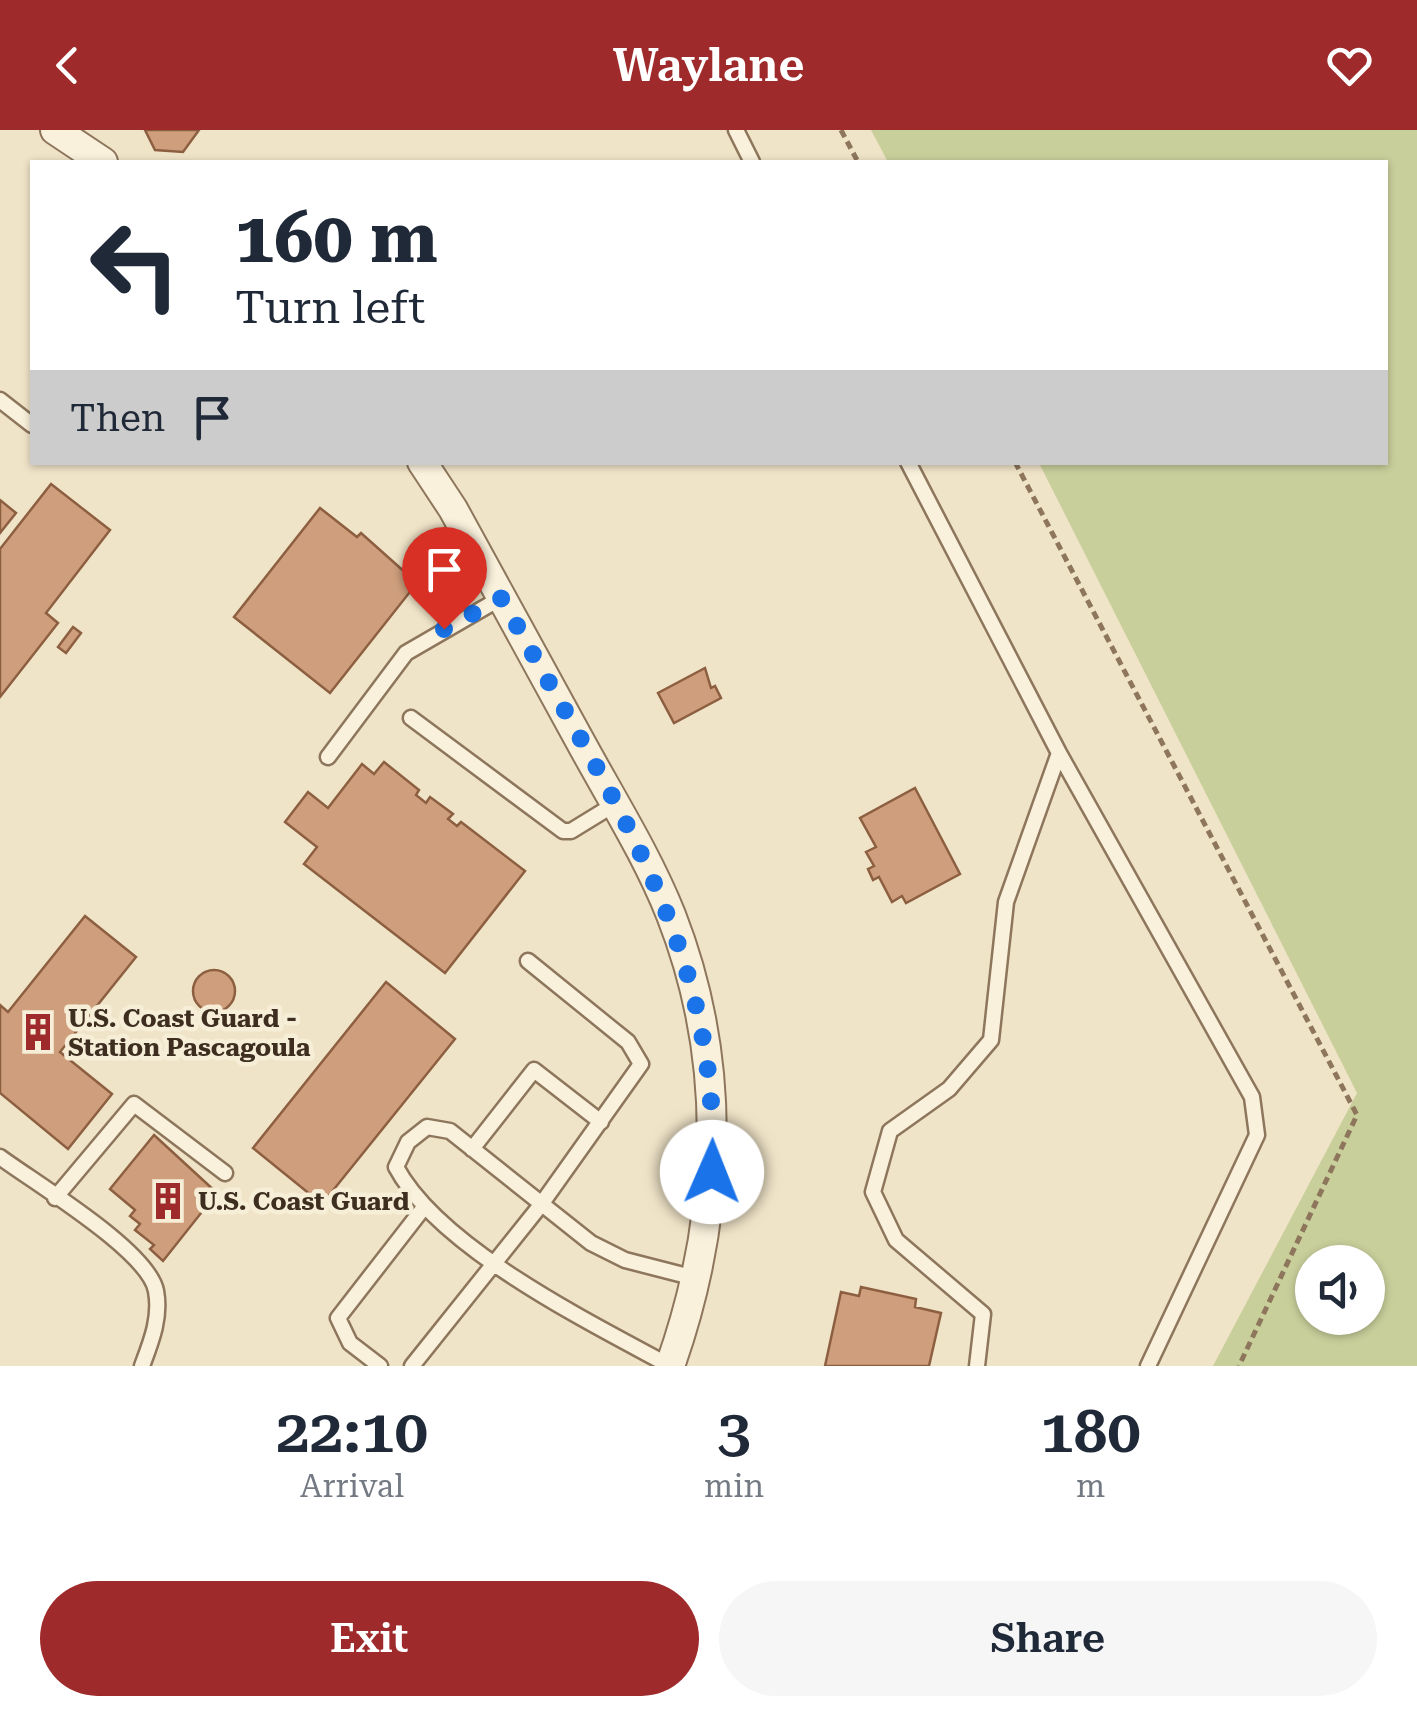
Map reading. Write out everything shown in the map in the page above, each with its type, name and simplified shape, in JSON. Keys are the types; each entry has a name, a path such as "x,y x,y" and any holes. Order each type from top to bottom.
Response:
{"street":[{"path":"55,130 100,160"},
{"path":"424,465 615,804 670,914 703,1025 714,1138 710,1207 698,1279 670,1366"}],"lane":[{"path":"736,130 751,160"},
{"path":"0,400 30,424"},
{"path":"910,465 1060,753 1252,1098 1257,1136 1148,1366"},
{"path":"328,757 406,652 502,598"},
{"path":"411,718 563,832 571,832 615,804"},
{"path":"977,1366 983,1314 896,1240 874,1192 890,1132 949,1089 991,1040 1006,902 1060,753"},
{"path":"412,1366 540,1206 641,1064 635,1052 528,961"},
{"path":"472,1149 534,1070 601,1122"},
{"path":"54,1198 134,1104 224,1173"},
{"path":"670,1366 532,1291 411,1195 396,1166 408,1142 426,1127 450,1131 591,1243 625,1260 698,1279"},
{"path":"0,1158 140,1262 156,1289 156,1326 142,1366"},
{"path":"380,1366 350,1343 338,1318 424,1206"}],"path":[{"path":"842,130 857,160"},
{"path":"1017,465 1357,1115 1239,1366"}],"green space":[{"path":"871,130 1417,130 1417,1366 1213,1366 1357,1093 1040,465 1388,465 1388,160 887,160"}],"building":[{"path":"145,130 199,130 183,152 155,150"},
{"path":"51,484 110,530 46,613 58,623 0,697 0,549"},
{"path":"0,500 16,513 0,533"},
{"path":"320,508 357,537 361,533 417,583 330,693 234,617"},
{"path":"73,627 81,633 66,653 58,647"},
{"path":"705,668 711,688 715,686 721,698 674,723 658,693"},
{"path":"384,762 419,790 416,795 426,803 430,797 453,814 448,819 457,826 461,822 525,871 445,973 304,864 317,847 285,822 308,792 328,808 362,764 374,774"},
{"path":"915,788 960,874 906,903 902,896 892,902 879,877 873,880 868,869 874,866 866,852 876,847 860,818"},
{"name":"U.S. Coast Guard - Station Pascagoula","path":"85,916 136,957 60,1052 112,1094 68,1149 0,1093 0,1005 8,1012"},
{"path":"214,970 229,976 235,991 229,1006 214,1012 199,1006 193,991 199,976"},
{"path":"386,982 455,1039 322,1204 253,1148"},
{"name":"U.S. Coast Guard","path":"154,1135 217,1193 163,1261 150,1249 154,1245 135,1230 140,1224 130,1216 135,1210 110,1189"},
{"path":"861,1287 916,1299 915,1307 941,1313 929,1366 825,1366 841,1292 859,1296"}],"place":[{"name":"U.S. Coast Guard - Station Pascagoula","path":"38,1032"},
{"name":"U.S. Coast Guard","path":"168,1201"}],"route":[{"path":"444,629 502,598 645,858 686,959 703,1025 714,1138 712,1172"}]}
